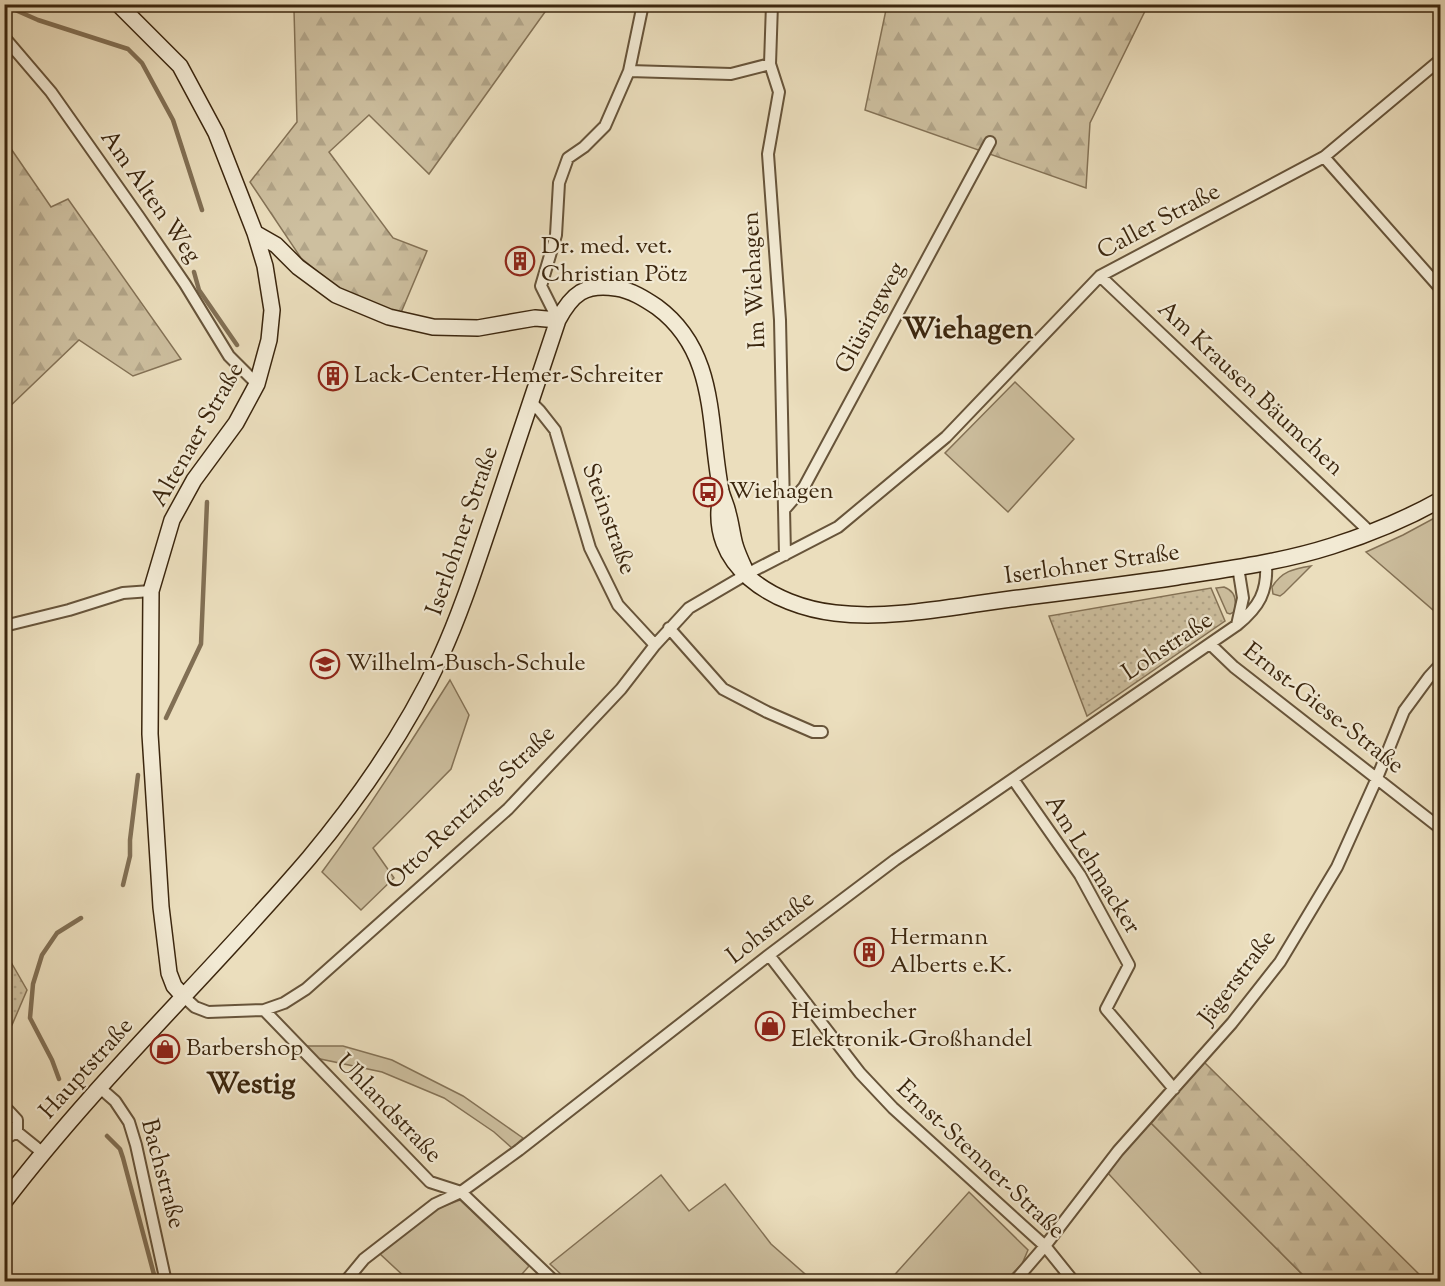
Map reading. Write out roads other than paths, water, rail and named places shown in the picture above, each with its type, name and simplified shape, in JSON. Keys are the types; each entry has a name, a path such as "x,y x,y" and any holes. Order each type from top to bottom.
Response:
{"main road":[{"name":"Altenaer Straße","path":"118,4 180,66 216,133 255,233 265,266 272,320 265,362 257,384 236,423 194,480 172,520 151,591 150,734 161,907 169,973 174,986 183,996"},
{"path":"255,233 276,245 298,267 336,295 389,317 433,327 478,328 535,318 558,320"},
{"name":"Iserlohner Straße","path":"183,996 331,832 405,723 439,659 461,608 558,320 567,303 576,294 588,289 602,286 622,289 639,296 671,318 689,339 702,368 712,419 722,494 735,544 747,574 762,587 779,597 811,609 835,613 883,614 1077,591 1238,567 1332,546 1408,518 1440,500"},
{"name":"Hauptstraße","path":"4,1202 99,1086 183,996"}],"street":[{"path":"558,320 541,286 556,235 559,183 568,158 584,147 605,126 629,71 643,4"},
{"name":"Im Wiehagen","path":"772,4 770,64 779,92 768,154 780,320 785,555"},
{"name":"Am Alten Weg","path":"4,37 51,92 185,284 229,356 257,384"},
{"name":"Caller Straße","path":"747,574 838,527 946,437 1100,276 1324,157 1440,60"},
{"path":"629,71 731,74 770,64"},
{"name":"Glüsingweg","path":"784,510 804,487 990,142"},
{"path":"1324,157 1440,288"},
{"name":"Am Krausen Bäumchen","path":"1100,276 1371,533"},
{"name":"Steinstraße","path":"531,402 555,430 590,548 618,605 655,645"},
{"name":"Lohstraße","path":"345,1281 364,1259 435,1204 461,1192 526,1144 895,860 1237,625 1253,612 1261,597 1267,574 1266,562"},
{"name":"Lohstraße","path":"1237,625 1243,597 1238,567"},
{"name":"Otto-Rentzing-Straße","path":"264,1010 284,1003 306,989 508,809 621,689 669,628 689,608 747,574"},
{"path":"4,626 69,610 123,593 151,591"},
{"path":"669,628 723,689 813,732 822,732"},
{"name":"Ernst-Giese-Straße","path":"1209,644 1233,668 1440,828"},
{"name":"Jägerstraße","path":"1014,1281 1045,1246 1118,1151 1232,1023 1280,962 1337,867 1404,711 1440,665"},
{"name":"Am Lehmacker","path":"1013,779 1080,875 1129,965 1106,1009 1174,1089"},
{"name":"Ernst-Stenner-Straße","path":"769,955 860,1073 893,1108 1045,1246 1074,1281"},
{"path":"183,996 195,1007 208,1012 264,1010"},
{"name":"Uhlandstraße","path":"264,1010 430,1182 461,1192 555,1281"},
{"name":"Bachstraße","path":"99,1086 115,1101 129,1122 166,1281"},
{"path":"4,1106 17,1120 17,1132"},
{"path":"17,1132 43,1153"},
{"path":"4,1139 17,1132"}],"waterway":[{"path":"4,5 38,20 128,49 142,63 173,120 202,210"},
{"path":"194,272 199,290 237,345"},
{"path":"166,718 201,644 207,502"},
{"path":"123,885 130,856 138,775"},
{"path":"59,1079 52,1060 30,1018 33,984 42,955 57,933 81,918"},
{"path":"107,1136 120,1149 156,1282"}],"place":[{"name":"Dr. med. vet. Christian Pötz","path":"520,261"},
{"name":"Lack-Center-Hemer-Schreiter","path":"333,376"},
{"name":"Wiehagen","path":"708,492"},
{"name":"Wilhelm-Busch-Schule","path":"325,664"},
{"name":"Hermann Alberts e.K.","path":"869,952"},
{"name":"Heimbecher Elektronik-Großhandel","path":"770,1026"},
{"name":"Barbershop","path":"165,1049"}],"district":[{"name":"Wiehagen","path":"968,330"},
{"name":"Westig","path":"251,1085"}]}
